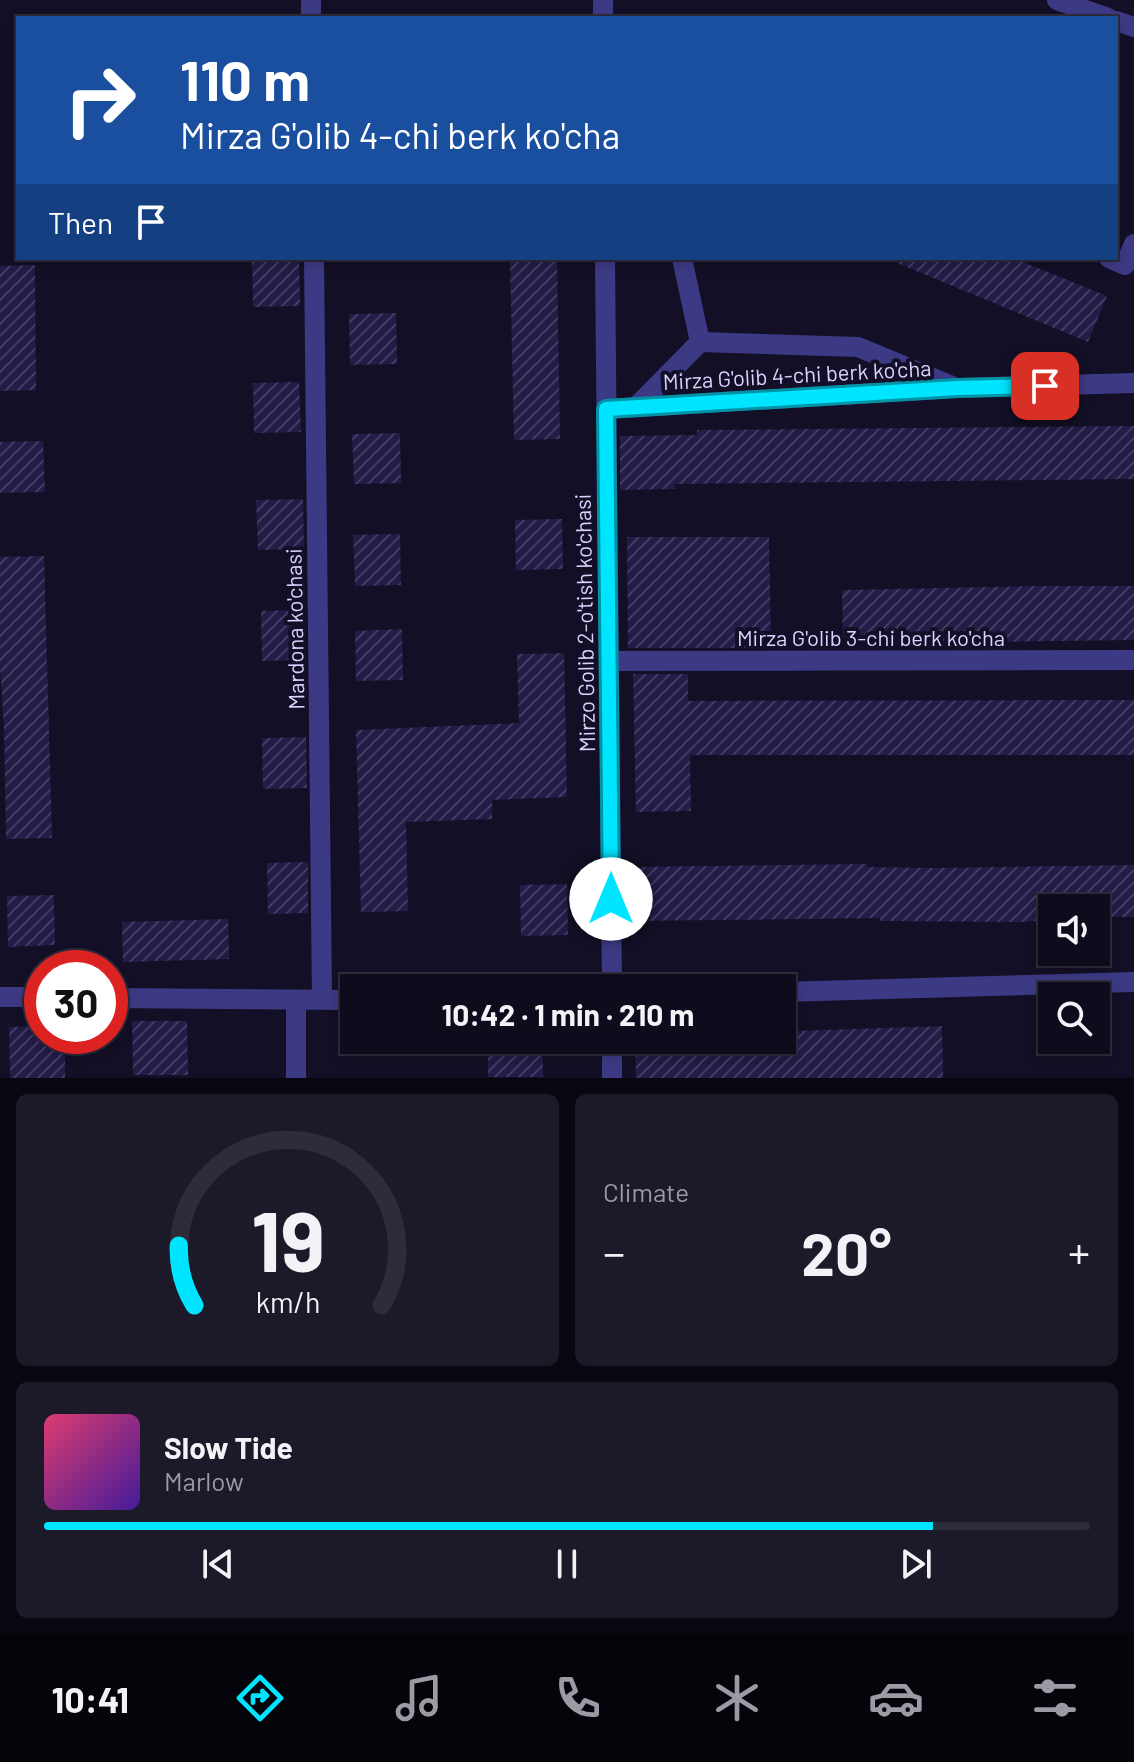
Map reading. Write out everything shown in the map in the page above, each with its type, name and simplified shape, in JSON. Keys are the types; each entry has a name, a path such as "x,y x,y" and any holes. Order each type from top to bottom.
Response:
{"street":[{"path":"1050,16 1066,2 1103,16"},
{"path":"1114,260 1125,265 1134,244"},
{"name":"Mardona ko'chasi","path":"314,260 322,1000"},
{"name":"Mirzo Golib 2-o'tish ko'chasi","path":"605,260 612,974"},
{"path":"682,260 700,342"},
{"path":"636,407 700,342 858,347 957,388"},
{"name":"Mirza G'olib 4-chi berk ko'cha","path":"606,409 957,388 1134,383"},
{"name":"Mirza G'olib 3-chi berk ko'cha","path":"609,661 1134,660"},
{"path":"796,992 1134,982"},
{"path":"0,997 24,997"},
{"path":"128,998 340,1000"},
{"path":"296,1000 296,1078"},
{"path":"612,1054 612,1078"}],"building":[{"path":"252,260 299,260 300,306 253,307"},
{"path":"510,260 557,260 560,439 514,440"},
{"path":"890,260 1018,260 1107,296 1088,342"},
{"path":"35,265 36,390 0,391 0,266"},
{"path":"396,313 397,364 350,365 349,314"},
{"path":"299,382 301,432 254,433 253,383"},
{"path":"1134,426 1134,479 675,484 675,489 620,490 620,436 697,435 697,430"},
{"path":"400,433 401,483 354,484 352,434"},
{"path":"43,441 45,492 0,493 0,442"},
{"path":"303,499 304,549 258,550 256,500"},
{"path":"562,519 563,569 516,570 515,520"},
{"path":"400,534 401,585 355,586 353,535"},
{"path":"627,537 769,537 771,648 628,648"},
{"path":"44,556 52,838 6,839 0,557"},
{"path":"1134,586 1134,640 843,644 842,590"},
{"path":"305,610 305,660 262,661 261,611"},
{"path":"402,629 403,680 356,681 355,631"},
{"path":"564,653 567,797 492,800 492,819 406,822 408,911 361,912 356,730 519,723 517,654"},
{"path":"633,674 688,674 688,701 1134,700 1134,755 690,755 691,811 636,812"},
{"path":"306,737 307,788 263,789 262,738"},
{"path":"308,862 308,913 268,914 267,863"},
{"path":"1134,865 1134,917 1110,917 1110,894 1038,894 1038,921 880,921 880,918 631,921 631,867"},
{"path":"567,884 568,935 521,936 520,885"},
{"path":"54,895 55,945 8,947 7,896"},
{"path":"228,919 229,959 128,962 128,950 123,950 122,922"},
{"path":"132,1021 187,1021 188,1075 133,1075"},
{"path":"942,1026 943,1078 636,1078 635,1054 796,1054 796,1031"},
{"path":"9,1027 24,1027 24,1054 65,1054 65,1078 10,1078"},
{"path":"488,1054 543,1054 543,1077 488,1077"}],"route":[{"path":"611,899 606,409 957,388 1045,386"}]}
